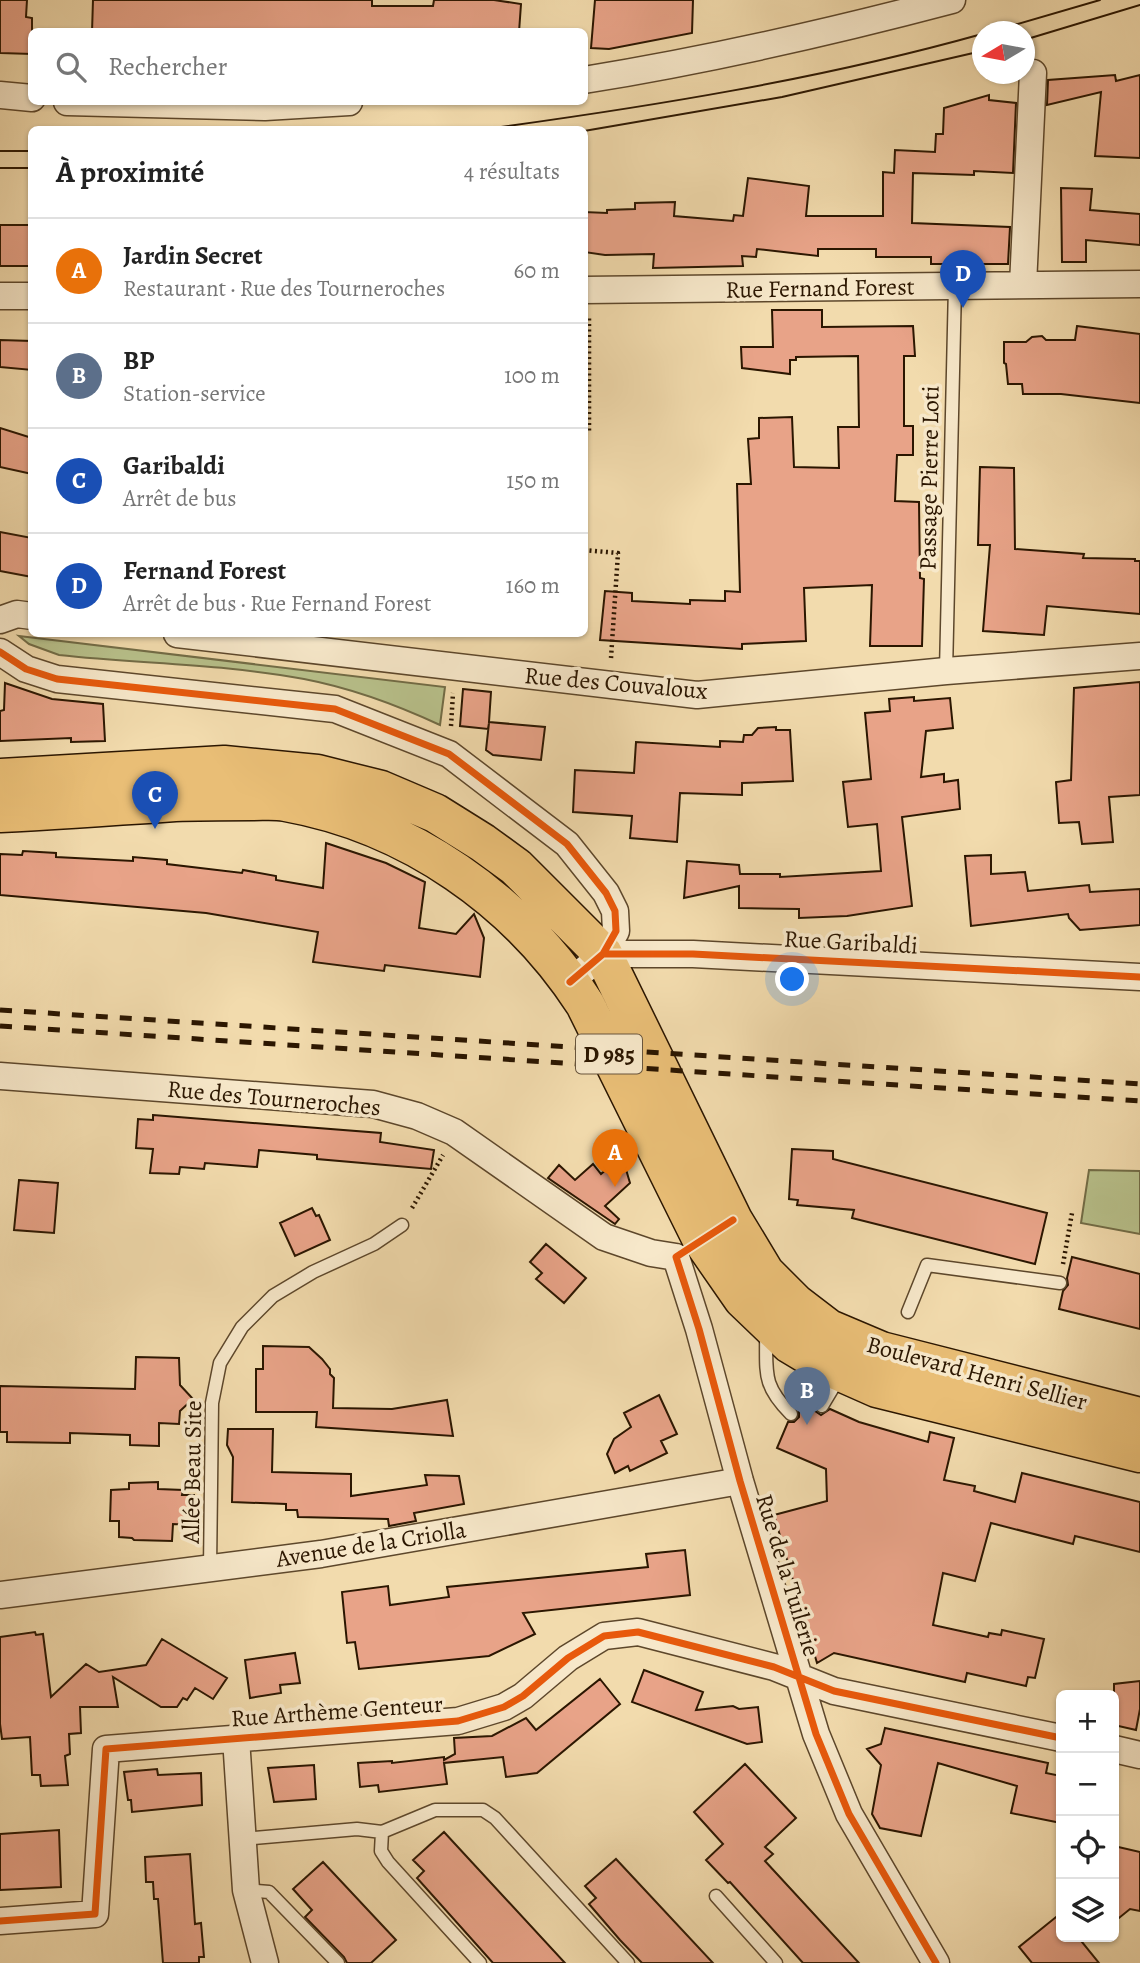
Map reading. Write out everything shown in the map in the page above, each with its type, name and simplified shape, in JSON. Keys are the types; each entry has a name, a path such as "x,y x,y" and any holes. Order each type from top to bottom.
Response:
{"main road":[{"name":"Boulevard Henri Sellier","path":"0,778 224,765 317,774 381,790 435,813 483,843 516,867 603,954 682,1114 704,1239"},
{"name":"Boulevard Henri Sellier","path":"0,813 205,801 284,802 344,816 400,838 448,865 480,889 518,923 578,993 704,1239 743,1299 790,1344 825,1365 877,1388 1140,1453"},
{"name":"Boulevard Henri Sellier","path":"704,1239 765,1273 795,1303 829,1329 881,1351 1140,1417"}],"street":[{"path":"588,79 682,62 952,0"},
{"path":"1023,285 1032,84"},
{"path":"0,95 28,98"},
{"path":"186,105 299,105"},
{"name":"Rue Fernand Forest","path":"588,290 1140,284"},
{"path":"0,296 28,296"},
{"path":"0,620 17,614 28,615"},
{"name":"Rue des Couvaloux","path":"202,637 697,695 1140,656"},
{"path":"0,652 26,669 57,680 335,709 449,754 567,844 615,911 616,931 578,993"},
{"name":"Rue Garibaldi","path":"603,954 744,956 1140,977"},
{"name":"Rue des Tourneroches","path":"0,1076 373,1104 416,1116 454,1132 604,1237 651,1253 704,1239"},
{"name":"Rue de la Tuilerie","path":"704,1239 699,1329 740,1481 816,1734 849,1814 936,1963"},
{"name":"Avenue de la Criolla","path":"0,1595 321,1554 740,1481"},
{"name":"Rue Arthème Genteur","path":"0,1921 95,1914 106,1749 458,1721 504,1707 523,1696 568,1658 604,1636 621,1633 638,1632 774,1667 834,1691 1056,1737"},
{"path":"236,1738 246,1890 265,1963"},
{"path":"1119,1750 1140,1755"}],"lane":[{"name":"Passage Pierre Loti","path":"946,671 955,286"},
{"name":"Allée Beau Site","path":"211,1569 212,1403 220,1363 242,1327 273,1296 313,1272 374,1244 402,1225"},
{"path":"908,1312 927,1265 1060,1283"},
{"path":"766,1321 767,1382 777,1400 791,1414"},
{"path":"822,1406 842,1373"},
{"path":"243,1839 357,1829 382,1832 435,1810 483,1810 495,1818 628,1963"},
{"path":"382,1832 381,1851 388,1862 480,1963"},
{"path":"246,1890 270,1892 338,1963"},
{"path":"716,1896 776,1963"}],"path":[{"path":"588,360 588,430"},
{"path":"588,550 618,553 609,685"},
{"path":"449,754 455,667"},
{"path":"402,1225 446,1148"},
{"path":"1060,1283 1072,1213"}],"green space":[{"path":"19,636 445,687 440,725 374,698 304,679 243,670 59,655 29,644"},
{"path":"1089,1170 1140,1171 1140,1234 1081,1223"}],"building":[{"path":"0,0 27,0 26,17 32,18 32,28 28,28 28,54 0,53"},
{"path":"93,0 372,0 372,6 433,6 434,0 494,0 521,4 519,28 92,28"},
{"path":"595,0 693,0 692,33 609,49 591,48"},
{"path":"1115,75 1116,81 1140,75 1140,158 1095,156 1101,92 1047,105 1048,80"},
{"path":"989,95 989,100 1016,103 1013,173 913,173 912,223 1010,227 1008,264 931,264 931,257 876,257 876,249 818,249 818,256 757,249 756,257 742,256 743,266 653,268 654,254 588,253 588,212 607,213 607,210 635,209 635,203 675,202 674,216 733,221 734,215 743,216 748,178 809,186 806,216 883,216 883,172 894,173 895,150 935,152 936,134 943,134 944,108"},
{"path":"1061,188 1092,189 1090,210 1140,214 1140,245 1086,240 1086,262 1062,262"},
{"path":"0,225 28,225 28,266 0,266"},
{"path":"772,310 822,310 822,327 913,326 915,356 904,356 904,426 913,426 913,455 897,455 895,501 919,502 920,578 924,579 922,646 870,646 872,585 804,588 806,641 742,644 742,649 600,640 605,591 632,593 632,601 690,604 690,600 725,601 725,591 740,592 737,484 751,484 748,439 759,438 759,418 792,417 794,467 839,468 838,427 859,427 858,356 796,357 796,360 790,360 790,374 742,368 741,347 773,347"},
{"path":"1077,326 1140,334 1140,403 1061,394 1023,394 1022,384 1008,384 1004,342 1026,342 1032,337 1042,336 1046,340 1075,340"},
{"path":"0,340 28,341 28,370 0,367"},
{"path":"0,428 28,437 28,473 0,467"},
{"path":"980,467 1014,468 1015,549 1084,554 1083,558 1140,561 1140,614 1047,606 1044,635 983,631 990,545 978,545"},
{"path":"0,532 28,537 28,576 0,571"},
{"path":"1140,682 1140,795 1109,797 1113,842 1082,844 1079,822 1059,823 1056,782 1071,780 1074,688"},
{"path":"5,683 52,699 103,704 105,741 71,742 71,738 0,741 0,711 4,710"},
{"path":"463,689 491,692 489,722 545,727 541,760 493,755 486,750 489,723 488,729 460,726"},
{"path":"914,697 914,701 950,698 953,728 926,731 921,777 944,774 944,782 958,780 960,809 902,817 912,906 847,916 799,918 799,909 739,908 739,886 684,898 687,861 739,865 740,874 780,874 780,877 881,871 877,824 848,827 843,782 871,779 865,713 890,711 889,699"},
{"path":"776,727 776,730 790,730 793,781 742,783 742,795 680,793 677,842 630,838 632,816 573,812 575,770 634,773 636,742 720,747 720,741 743,742 744,735 752,735 758,728"},
{"path":"326,843 386,863 425,882 419,928 456,934 474,914 484,938 480,977 385,965 384,971 313,962 318,932 206,913 0,895 0,854 22,855 23,851 56,853 56,857 167,860 167,864 242,873 243,870 276,876 276,880 323,888"},
{"path":"991,855 991,874 1025,872 1028,891 1089,885 1090,892 1140,889 1140,925 1080,930 1068,914 971,926 965,856"},
{"path":"153,1115 381,1133 380,1142 434,1150 431,1169 317,1159 317,1155 259,1150 257,1167 205,1163 204,1169 180,1167 179,1174 150,1173 153,1149 136,1148 138,1119 153,1120"},
{"path":"792,1149 833,1151 833,1159 1047,1213 1035,1264 852,1218 854,1210 797,1205 798,1200 789,1199"},
{"path":"622,1156 630,1183 605,1206 619,1219 615,1224 548,1178 559,1165 575,1180 593,1164 601,1174"},
{"path":"19,1180 58,1183 54,1233 14,1230"},
{"path":"312,1208 316,1216 319,1215 330,1240 295,1256 280,1223"},
{"path":"546,1244 586,1278 564,1303 536,1279 542,1273 530,1262"},
{"path":"1072,1257 1140,1274 1140,1329 1059,1309 1063,1291 1068,1285"},
{"path":"263,1346 309,1347 322,1359 334,1378 333,1408 392,1409 447,1400 453,1436 316,1427 317,1412 256,1412 256,1369 263,1369"},
{"path":"136,1357 179,1358 180,1385 193,1399 180,1411 179,1424 159,1423 159,1446 130,1445 130,1435 70,1433 70,1443 7,1442 7,1432 0,1432 0,1386 135,1389"},
{"path":"659,1395 677,1434 661,1441 667,1453 630,1471 628,1466 615,1473 607,1454 614,1439 631,1427 624,1413"},
{"path":"799,1396 814,1402 815,1411 821,1415 830,1409 859,1422 928,1442 930,1432 954,1438 944,1480 975,1486 974,1491 1015,1502 1022,1473 1140,1502 1140,1552 1075,1536 1073,1544 991,1523 975,1581 943,1573 933,1625 988,1637 989,1633 1001,1635 1002,1630 1044,1639 1035,1678 1028,1677 1026,1686 967,1673 965,1682 834,1653 817,1663 774,1515 827,1501 826,1469 777,1448 788,1422 794,1422 799,1417 795,1405"},
{"path":"228,1429 273,1429 272,1472 351,1474 351,1496 427,1485 425,1475 459,1476 464,1504 414,1513 416,1521 389,1526 388,1519 298,1517 297,1510 286,1510 286,1504 232,1502 233,1457 227,1445"},
{"path":"158,1482 158,1489 183,1490 182,1495 194,1495 193,1525 173,1524 172,1541 119,1537 119,1521 110,1521 111,1490 129,1489 129,1483"},
{"path":"685,1550 690,1595 523,1613 535,1634 489,1656 359,1669 355,1642 347,1643 342,1592 388,1586 390,1605 449,1597 447,1587 648,1567 646,1554"},
{"path":"35,1632 36,1635 43,1634 51,1697 86,1664 99,1672 146,1665 162,1639 227,1678 213,1699 195,1688 187,1700 183,1698 177,1707 161,1707 113,1677 118,1707 80,1707 81,1733 69,1734 70,1754 65,1756 68,1785 41,1786 40,1775 32,1775 30,1737 2,1739 0,1724 0,1637"},
{"path":"295,1653 300,1683 280,1685 281,1693 250,1698 245,1660"},
{"path":"644,1670 703,1692 696,1710 733,1706 739,1709 758,1707 762,1742 747,1744 632,1702"},
{"path":"600,1679 620,1704 537,1773 506,1777 503,1757 444,1763 447,1784 379,1792 378,1785 360,1787 358,1763 392,1763 444,1757 444,1760 455,1754 454,1738 492,1736 526,1718 536,1730"},
{"path":"1140,1681 1140,1709 1136,1730 1119,1726 1119,1690 1114,1690 1114,1684"},
{"path":"885,1728 1048,1763 1046,1773 1056,1775 1056,1822 1011,1813 1017,1786 938,1763 921,1836 880,1828 872,1814 881,1765 867,1749 881,1744"},
{"path":"745,1764 796,1818 765,1847 773,1854 765,1861 859,1963 803,1963 730,1882 706,1860 723,1844 694,1812"},
{"path":"314,1765 316,1799 274,1802 268,1768"},
{"path":"157,1769 158,1775 201,1773 202,1805 132,1812 124,1772"},
{"path":"59,1830 61,1887 0,1890 0,1834"},
{"path":"444,1832 565,1963 493,1963 417,1878 424,1871 413,1860"},
{"path":"1119,1847 1140,1852 1140,1911 1130,1909 1119,1918"},
{"path":"190,1854 195,1924 201,1923 204,1957 199,1957 199,1963 163,1963 158,1899 154,1899 153,1882 146,1882 145,1857"},
{"path":"616,1859 713,1963 642,1963 620,1940 589,1904 596,1898 585,1886"},
{"path":"323,1862 396,1940 371,1963 347,1963 305,1917 312,1910 293,1889"},
{"path":"1056,1917 1056,1942 1082,1942 1099,1963 1032,1963 1019,1947"}],"tram line":[{"path":"1028,21 1100,0"},
{"path":"1035,37 1140,5"},
{"path":"507,126 606,112 795,79 972,37"},
{"path":"588,130 782,97 972,53"},
{"path":"0,151 28,151"},
{"path":"0,168 28,168"}],"railway":[{"path":"0,1010 1140,1084"},
{"path":"0,1026 1140,1101"}],"cycle path":[{"path":"0,652 26,669 57,679 335,709 449,754 567,844 606,893 615,911 616,931 603,954"},
{"path":"570,982 603,954 693,954 1140,977"},
{"path":"733,1220 676,1257 816,1734 849,1814 936,1963"},
{"path":"0,1921 95,1914 106,1749 458,1721 504,1707 523,1696 568,1658 604,1636 638,1632 774,1667 834,1691 1056,1737"}],"place":[{"name":"Fernand Forest","path":"963,308"},
{"name":"Garibaldi","path":"155,829"},
{"name":"Jardin Secret","path":"615,1187"},
{"name":"BP","path":"807,1425"}]}
